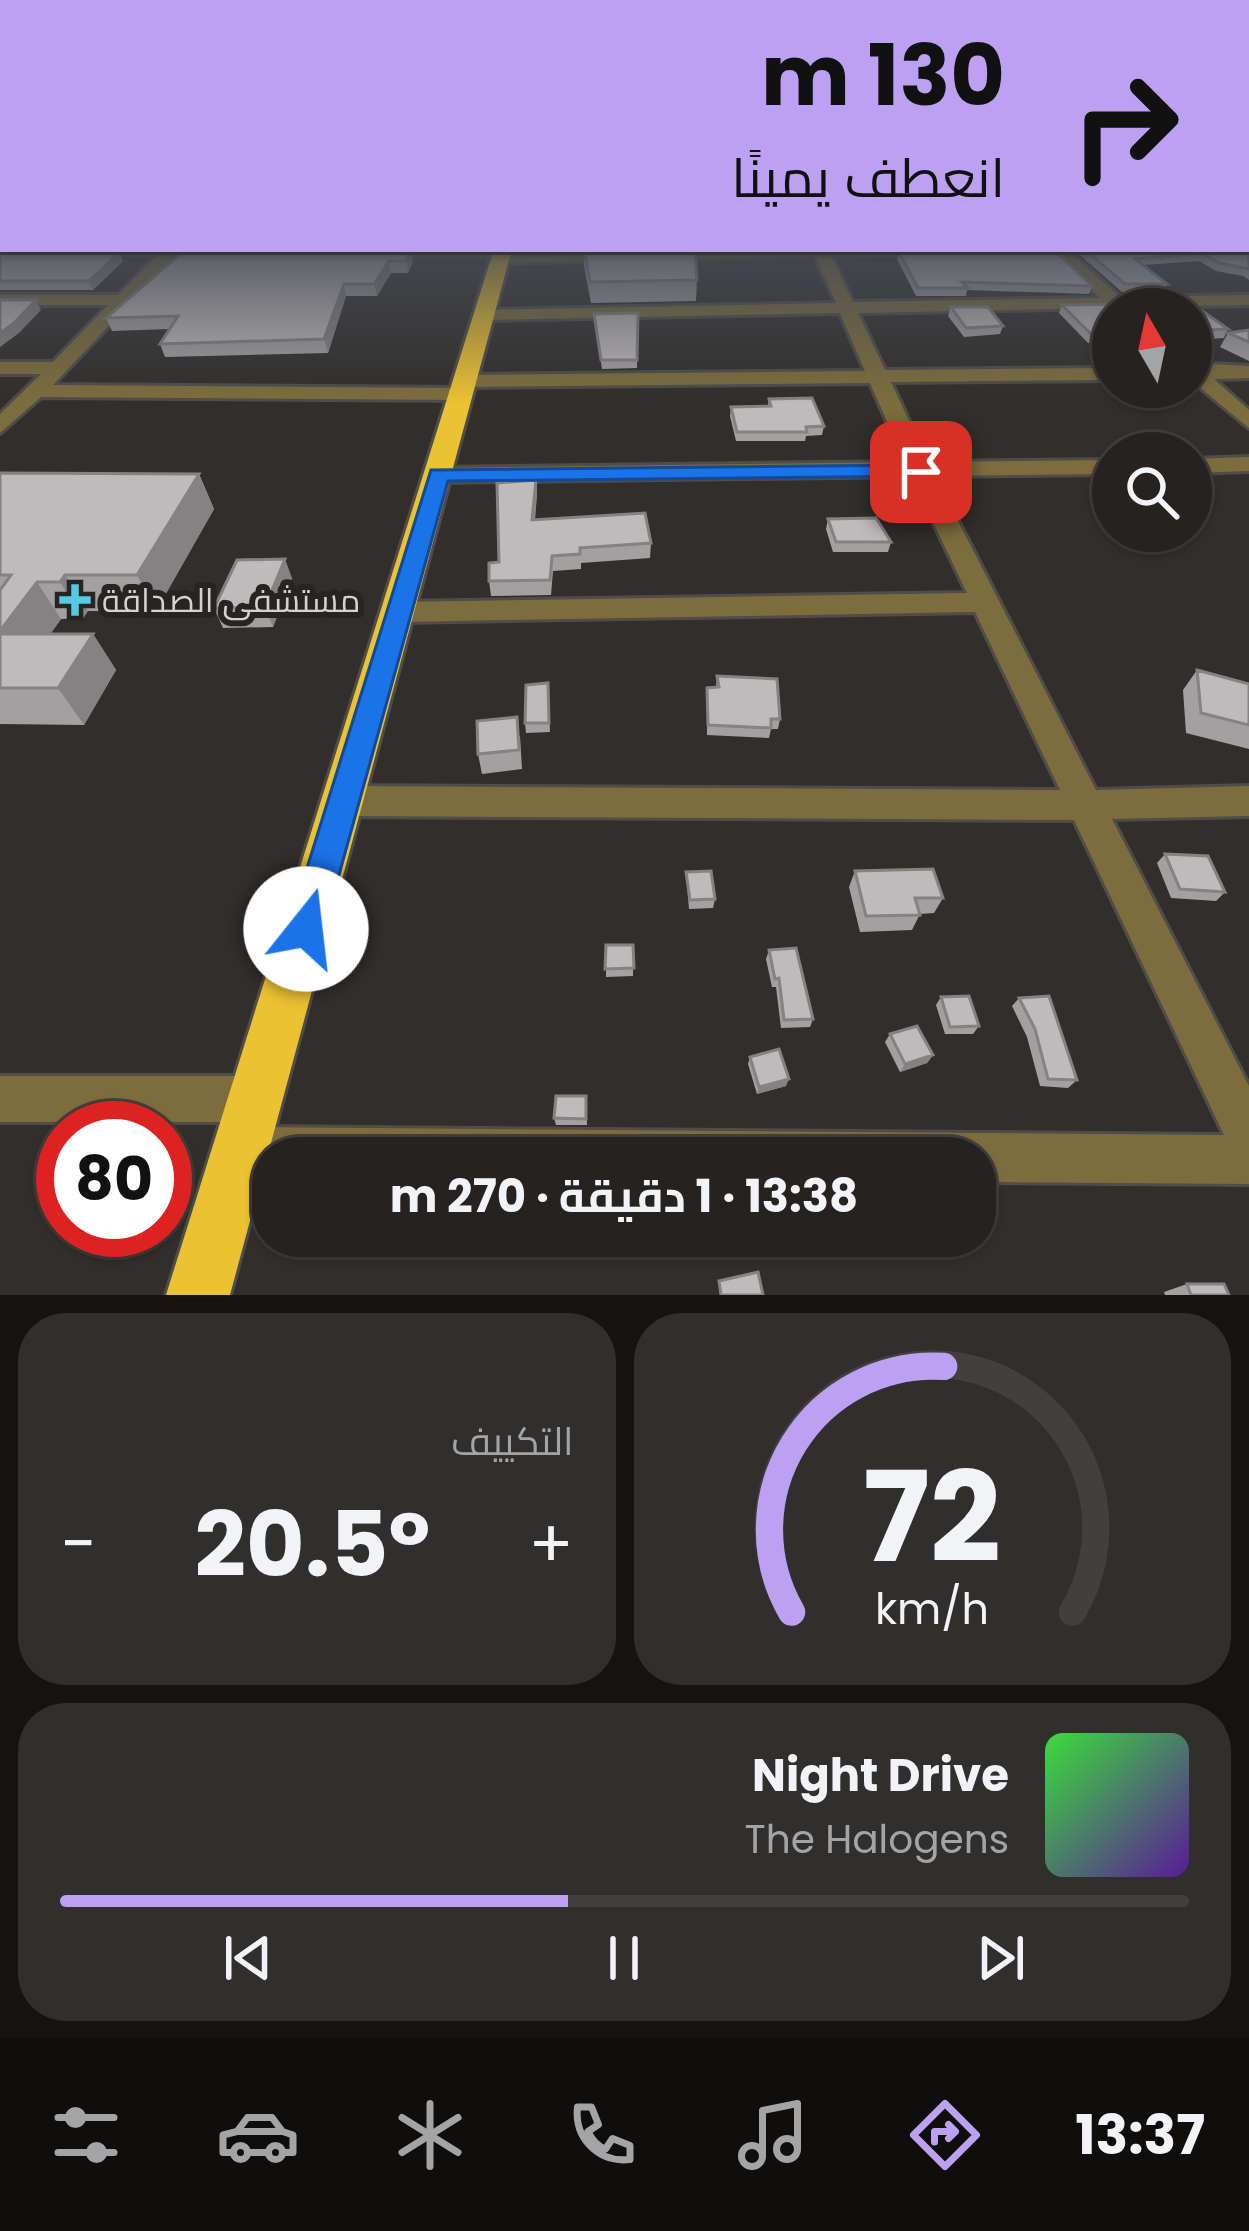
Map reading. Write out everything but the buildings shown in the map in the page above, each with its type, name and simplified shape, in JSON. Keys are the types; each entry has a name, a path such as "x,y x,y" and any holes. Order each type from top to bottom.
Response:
{"highway":[{"path":"198,1295 493,283"}],"street":[{"path":"0,426 138,283"},
{"path":"834,283 921,472 1249,1136"},
{"path":"0,299 122,300"},
{"path":"1212,301 1249,299"},
{"path":"484,315 1092,306"},
{"path":"0,368 59,368"},
{"path":"1212,371 1249,372"},
{"path":"36,391 1092,375"},
{"path":"1212,389 1249,421"},
{"path":"1212,465 1249,464"},
{"path":"439,475 1092,468"},
{"path":"400,612 986,602"},
{"path":"343,802 1086,805 1249,801"},
{"path":"0,1099 256,1099"},
{"path":"241,1151 1249,1160"}],"place":[{"name":"مستشفى الصداقة","path":"75,600"}],"route":[{"path":"306,929 439,475 921,472"}]}
